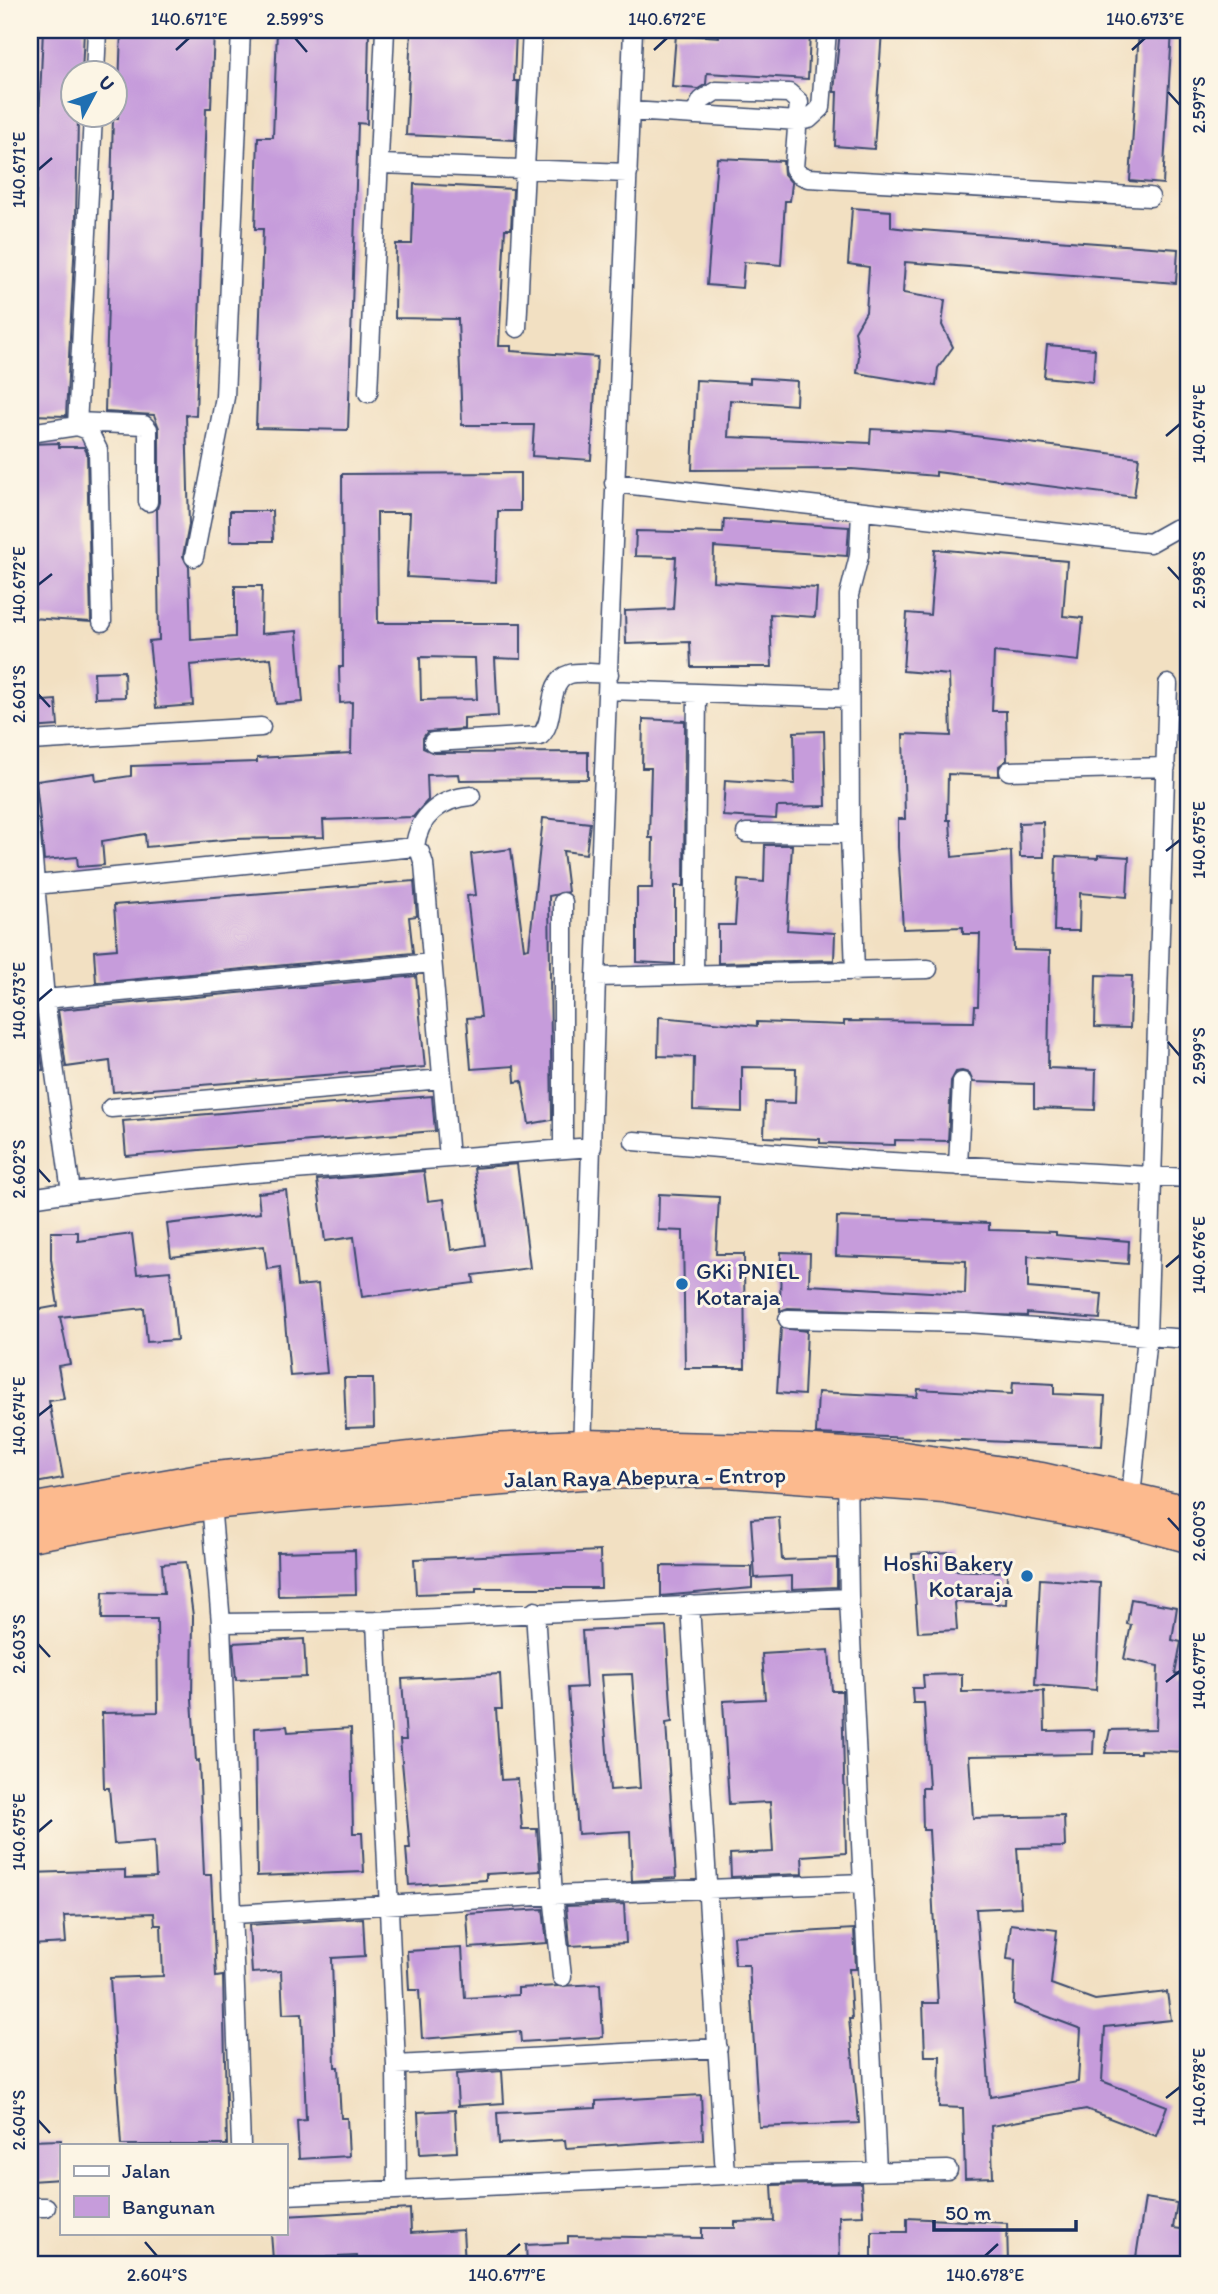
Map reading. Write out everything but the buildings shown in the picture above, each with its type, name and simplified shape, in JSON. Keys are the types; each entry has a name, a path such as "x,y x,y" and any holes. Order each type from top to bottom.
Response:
{"highway":[{"path":"30,1510 205,1479 489,1450 582,1459 977,1467 1130,1509 1188,1536"},
{"name":"Jalan Raya Abepura - Entrop","path":"30,1535 211,1503 306,1494 582,1459"},
{"path":"1130,1509 1188,1512"}],"street":[{"path":"96,60 97,30"},
{"path":"194,557 225,397 242,30"},
{"path":"368,393 381,164 385,30"},
{"path":"517,328 531,30"},
{"path":"582,1459 596,977 633,30"},
{"path":"630,111 799,121 809,118 821,108 827,30"},
{"path":"694,115 702,100 716,91 789,93 799,102 794,168 798,174 808,178 1150,197"},
{"path":"77,424 92,130"},
{"path":"381,164 526,167 628,173"},
{"path":"77,424 88,430 98,450 102,622"},
{"path":"30,433 77,424 144,425 148,429 148,502"},
{"path":"614,484 1150,543 1175,529 1188,528"},
{"path":"855,972 850,834 849,595 859,556 861,512"},
{"path":"433,742 540,736 550,721 552,701 560,680 570,674 609,682 697,693 849,698"},
{"path":"1130,1509 1147,1336 1168,684"},
{"path":"694,975 697,693"},
{"path":"30,741 261,727"},
{"path":"1009,771 1166,767"},
{"path":"415,847 421,827 435,809 451,797 471,796"},
{"path":"30,825 45,999 71,1192"},
{"path":"746,832 850,834"},
{"path":"35,885 415,847"},
{"path":"415,847 424,864 449,1158"},
{"path":"563,902 563,1149"},
{"path":"45,999 432,963"},
{"path":"596,977 928,969"},
{"path":"111,1108 442,1079"},
{"path":"958,1166 962,1082"},
{"path":"634,1141 958,1166 1188,1178"},
{"path":"30,1198 71,1192 592,1147"},
{"path":"788,1319 966,1323 1188,1339"},
{"path":"846,1466 849,1598 877,2170"},
{"path":"211,1503 221,1623 241,2144"},
{"path":"221,1623 376,1621 536,1611 849,1598"},
{"path":"690,1605 724,2175"},
{"path":"536,1611 553,1895 562,1977"},
{"path":"376,1621 396,2065 397,2189"},
{"path":"234,1914 553,1895 864,1883"},
{"path":"396,2065 718,2048"},
{"path":"287,2195 724,2175 948,2170"}],"place":[{"name":"GKi PNIEL Kotaraja","path":"682,1284"},
{"name":"Hoshi Bakery Kotaraja","path":"1027,1576"}]}
